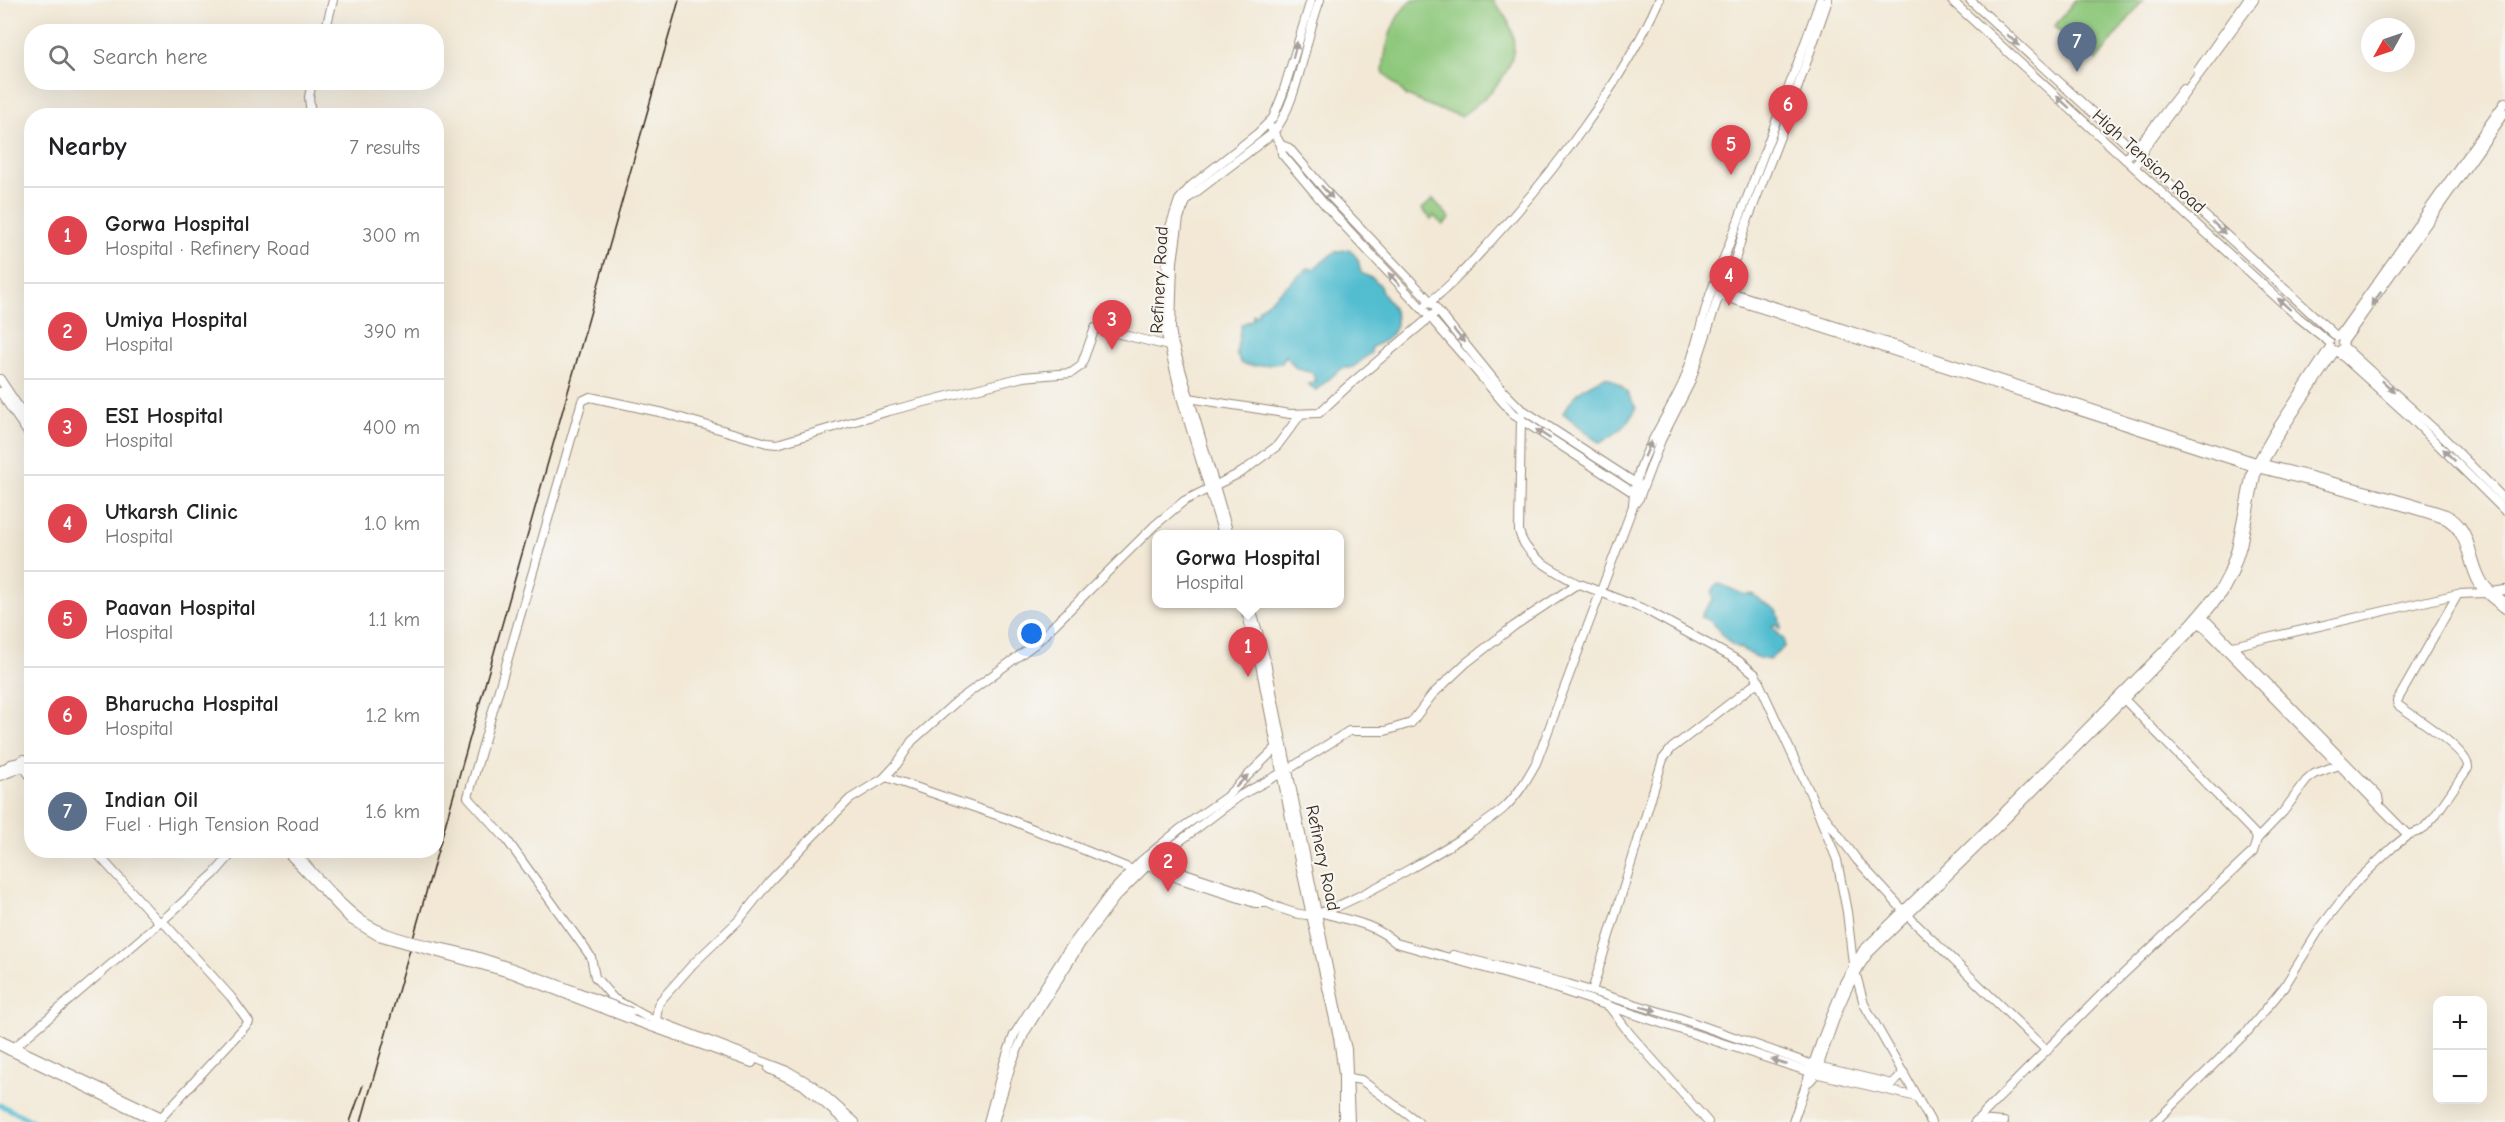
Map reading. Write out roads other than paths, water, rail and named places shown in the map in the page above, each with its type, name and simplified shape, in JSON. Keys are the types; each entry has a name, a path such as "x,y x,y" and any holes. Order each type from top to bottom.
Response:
{"main road":[{"name":"Refinery Road","path":"1222,530 1189,398 1165,330 1167,255 1176,206 1191,186 1268,124 1282,96 1311,0"},
{"name":"Refinery Road","path":"1227,530 1211,487 1171,347 1173,262 1182,207 1192,194 1274,132 1284,117 1320,0"},
{"name":"Refinery Road","path":"1245,608 1280,744"},
{"name":"Refinery Road","path":"1251,608 1265,657 1285,771 1317,914 1346,1078 1350,1122"},
{"name":"Refinery Road","path":"1343,1122 1346,1078"}],"street":[{"path":"327,24 333,0"},
{"path":"1421,308 1450,286 1513,218 1585,126 1634,50 1659,0"},
{"path":"1640,485 1647,449 1683,382 1712,288 1744,209 1820,0"},
{"path":"1317,914 1406,871 1471,833 1504,808 1521,788 1536,763 1640,485 1690,383 1720,292 1734,263 1828,0"},
{"name":"High Tension Road","path":"1951,0 2298,317 2337,344"},
{"name":"High Tension Road","path":"1970,0 2141,156 2337,344"},
{"path":"2125,159 2188,83 2247,0"},
{"path":"2135,168 2141,156 2254,0"},
{"path":"310,90 310,108"},
{"path":"1793,1122 1844,983 1863,950 2000,825 2121,696 2223,593 2233,574 2242,546 2249,502 2259,466 2337,344 2505,102"},
{"path":"2337,344 2505,113"},
{"path":"1268,124 1281,145 1282,154 1325,205 1430,317 1509,410 1637,494"},
{"path":"1281,145 1288,148 1430,301 1521,408 1640,485"},
{"path":"1720,292 2259,466 2350,484 2411,502 2456,519 2466,534 2489,593 2505,609"},
{"path":"1189,398 1290,414 1319,413 1437,311"},
{"path":"855,1122 814,1086 788,1071 656,1021 616,1000 597,979 591,957 507,840 468,795 529,581 544,540 582,401 590,397 663,413 777,444 889,411 1023,377 1071,373 1081,366 1095,328 1171,347"},
{"path":"2337,344 2505,500"},
{"path":"0,379 24,415"},
{"path":"0,392 24,427"},
{"path":"1521,408 1519,531 1521,543 1535,557 1578,584 1600,590 1646,610 1739,661 1759,681 1837,860 1848,914 1854,968 1864,1004 1930,1122"},
{"path":"656,1021 661,999 693,964 739,920 770,881 850,799 884,778 897,764 912,741 956,702 1035,644 1155,525 1181,503 1242,472 1277,446 1301,414"},
{"path":"2468,468 2505,511"},
{"path":"994,1122 1011,1065 1037,1006 1076,939 1110,894 1133,870 1241,795 1349,731 1385,731 1411,723 1432,695 1466,663 1514,626 1578,584"},
{"path":"2227,646 2458,594 2505,590"},
{"path":"2489,593 2505,602"},
{"path":"2155,1122 2248,1031 2284,987 2321,927 2354,884 2409,835 2422,830 2434,817 2469,766 2464,756 2398,705 2397,701 2458,594"},
{"path":"2199,618 2378,796 2379,803"},
{"path":"2227,646 2372,801 2379,803 2409,835"},
{"path":"1596,993 1663,759 1672,748 1759,681"},
{"path":"2121,696 2255,834 2257,839"},
{"path":"988,1122 1014,1035 1115,898 1147,861 1180,829 1226,797 1280,744"},
{"path":"0,771 11,764 24,765"},
{"path":"1976,1121 2170,928 2253,852 2257,839 2314,774 2338,765"},
{"path":"0,776 24,766"},
{"path":"884,778 890,777 1011,819 1133,870"},
{"path":"1813,801 1857,860 1905,912 1976,985 2046,1051"},
{"path":"102,858 163,923"},
{"path":"0,1046 14,1050 155,1116 243,1021 228,1000 106,858"},
{"path":"14,1050 163,923 227,858"},
{"path":"293,858 351,920 378,936 513,974 785,1076 803,1085 846,1122"},
{"path":"300,858 347,908 374,927 519,970 647,1017"},
{"path":"1147,861 1266,903 1372,926 1390,938 1608,1005 1731,1046 1917,1097"},
{"path":"1458,958 1596,993 1734,1037 1814,1069 1888,1084 1895,1083 1904,1073"},
{"path":"1596,993 1708,1122"},
{"path":"1731,1046 1734,1037"},
{"path":"0,1040 14,1050"},
{"path":"1346,1078 1361,1080 1418,1122"},
{"path":"1976,1121 2004,1122"}],"water":[{"path":"1349,249 1358,259 1361,273 1374,279 1381,286 1381,291 1393,308 1396,325 1388,338 1371,348 1371,353 1353,367 1341,369 1316,390 1308,384 1315,382 1313,373 1297,369 1285,355 1282,363 1257,366 1242,364 1236,354 1241,325 1253,319 1253,314 1258,315 1258,310 1308,268 1313,269 1335,252"},
{"path":"1606,377 1624,389 1636,408 1626,424 1600,443 1563,413 1581,390"},
{"path":"1719,584 1740,593 1753,594 1775,609 1781,629 1774,624 1772,626 1784,640 1784,647 1769,660 1754,656 1733,645 1710,621 1700,617 1713,599 1712,592 1715,586"}],"waterway":[{"path":"0,1105 35,1122"}],"railway":[{"path":"444,829 679,0"},
{"path":"361,1122 436,858"},
{"path":"350,1122 363,1085"}],"place":[{"name":"Indian Oil","path":"2077,72"},
{"name":"Bharucha Hospital","path":"1788,135"},
{"name":"Paavan Hospital","path":"1731,175"},
{"name":"Utkarsh Clinic","path":"1729,306"},
{"name":"ESI Hospital","path":"1112,350"},
{"name":"Gorwa Hospital","path":"1248,677"},
{"name":"Umiya Hospital","path":"1168,892"}]}
